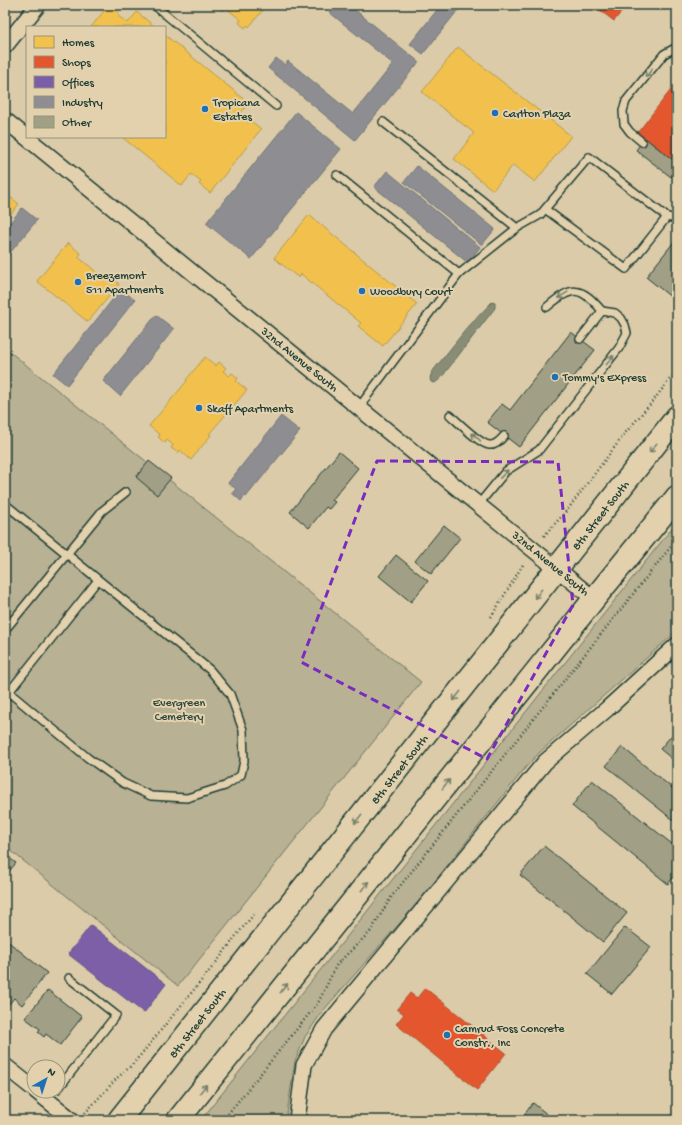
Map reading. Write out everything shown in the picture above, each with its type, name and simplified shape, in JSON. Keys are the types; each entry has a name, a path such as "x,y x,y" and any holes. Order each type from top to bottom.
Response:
{"main road":[{"name":"8th Street South","path":"120,1120 677,417"},
{"path":"178,1120 677,497"}],"street":[{"path":"5,46 38,5"},
{"name":"32nd Avenue South","path":"5,120 26,137"},
{"name":"32nd Avenue South","path":"27,138 558,568 594,599"},
{"path":"297,1120 304,1065 324,1029 544,762 607,709 677,645"},
{"path":"5,1066 26,1083"},
{"path":"60,1099 77,1118"}],"lane":[{"path":"154,5 276,106"},
{"path":"642,142 630,132 624,124 623,111 626,102 664,54 677,47"},
{"path":"383,122 517,228"},
{"path":"359,407 459,274 517,228 540,215 589,157 667,217 677,219"},
{"path":"337,175 459,274"},
{"path":"545,209 626,269 667,217"},
{"path":"478,504 506,471 539,450 619,348 627,333 621,318 615,313 602,311 584,294 575,291 567,292 548,307"},
{"path":"580,339 602,311"},
{"path":"450,415 481,442 490,446 497,444 504,436"},
{"path":"5,630 102,511 126,492"},
{"path":"5,504 210,670 230,694 243,730 244,762 241,775 224,786 186,798 151,796 123,783 6,693 98,580"},
{"path":"66,1080 116,1015 69,978"}],"path":[{"path":"487,623 518,570 568,509 626,432 653,402 677,370"},
{"path":"223,1120 318,1003 337,964 370,932 392,896 677,539"},
{"path":"77,1118 116,1078 131,1066 259,909"}],"highlighted area":[{"path":"377,461 558,462 573,605 487,759 301,662"}],"green space":[{"name":"Evergreen Cemetery","path":"5,348 421,682 178,986 5,846"},
{"path":"677,522 677,631 539,753 526,767 419,901 322,1012 305,1037 295,1061 286,1120 201,1120"}],"shaded area":[{"path":"492,302 495,303 495,308 441,378 435,383 431,382 430,378 432,372 467,328"}],"building: Homes":[{"path":"109,5 120,14 118,16 128,23 137,12 154,26 92,26"},
{"path":"220,5 267,5 249,27 247,25 245,28 239,23 241,20 225,7 223,11 218,7"},
{"name":"Tropicana Estates","path":"166,36 249,103 239,115 249,123 251,121 261,129 210,193 199,184 201,182 191,174 182,186 123,138 166,138"},
{"name":"Carlton Plaza","path":"458,47 571,136 535,182 513,165 493,190 454,159 474,133 422,92"},
{"path":"5,193 19,204 5,221"},
{"name":"Woodbury Court","path":"309,215 417,304 383,346 358,326 361,323 301,274 299,278 274,258"},
{"name":"Breezemont 511 Apartments","path":"68,243 81,254 78,257 103,277 106,273 119,284 88,322 37,281"},
{"name":"Skaff Apartments","path":"205,357 216,366 219,362 226,368 223,371 229,376 232,373 238,378 236,381 247,390 209,434 211,435 191,460 180,450 178,453 171,448 173,445 167,440 165,443 158,437 160,435 149,426"}],"building: Shops":[{"path":"593,5 627,5 614,21"},
{"path":"677,82 677,153 672,159 638,132"},
{"name":"Camrud Foss Concrete Constr., Inc","path":"425,988 506,1053 477,1090 396,1024 404,1014 397,1009 410,993 417,998"}],"building: Offices":[{"path":"91,925 166,984 144,1013 68,954"}],"building: Industry":[{"path":"334,5 349,5 419,62 355,140 268,68 276,58 285,65 288,61 353,114 393,64 329,12"},
{"path":"441,5 462,5 423,54 410,44"},
{"path":"296,112 341,149 251,259 206,223"},
{"path":"417,166 495,229 482,245 404,182"},
{"path":"387,171 480,247 468,263 374,187"},
{"path":"22,208 37,220 5,259 5,229"},
{"path":"121,289 135,300 67,385 53,374"},
{"path":"156,315 174,329 120,396 103,381"},
{"path":"281,416 300,431 246,497 244,496 241,501 232,493 236,489 228,483"}],"building: Other":[{"path":"645,138 677,163 677,170 671,177 636,150"},
{"path":"677,238 677,302 646,277"},
{"name":"Tommy's Express","path":"571,332 595,350 519,447 487,422 502,404 510,410"},
{"path":"339,452 358,468 332,500 335,502 329,509 326,507 309,528 290,512"},
{"path":"149,461 171,478 157,495 136,477"},
{"path":"444,525 460,538 431,574 415,561"},
{"path":"396,555 428,581 411,602 379,576"},
{"path":"677,729 677,763 660,749"},
{"path":"622,747 677,792 677,823 606,766"},
{"path":"592,780 677,848 677,873 668,884 572,806"},
{"path":"544,846 627,913 603,942 520,875"},
{"path":"5,855 16,863 5,876"},
{"path":"625,927 651,947 612,994 587,974"},
{"path":"5,939 47,973 22,1005 14,998 9,1004 5,1001"},
{"path":"48,990 82,1017 60,1045 46,1034 44,1037 38,1032 40,1029 25,1018"},
{"path":"533,1103 554,1120 520,1120"}],"place":[{"name":"Tropicana Estates","path":"205,109"},
{"name":"Carlton Plaza","path":"495,113"},
{"name":"Breezemont 511 Apartments","path":"78,282"},
{"name":"Woodbury Court","path":"362,291"},
{"name":"Tommy's Express","path":"555,377"},
{"name":"Skaff Apartments","path":"199,408"},
{"name":"Camrud Foss Concrete Constr., Inc","path":"447,1035"}]}
